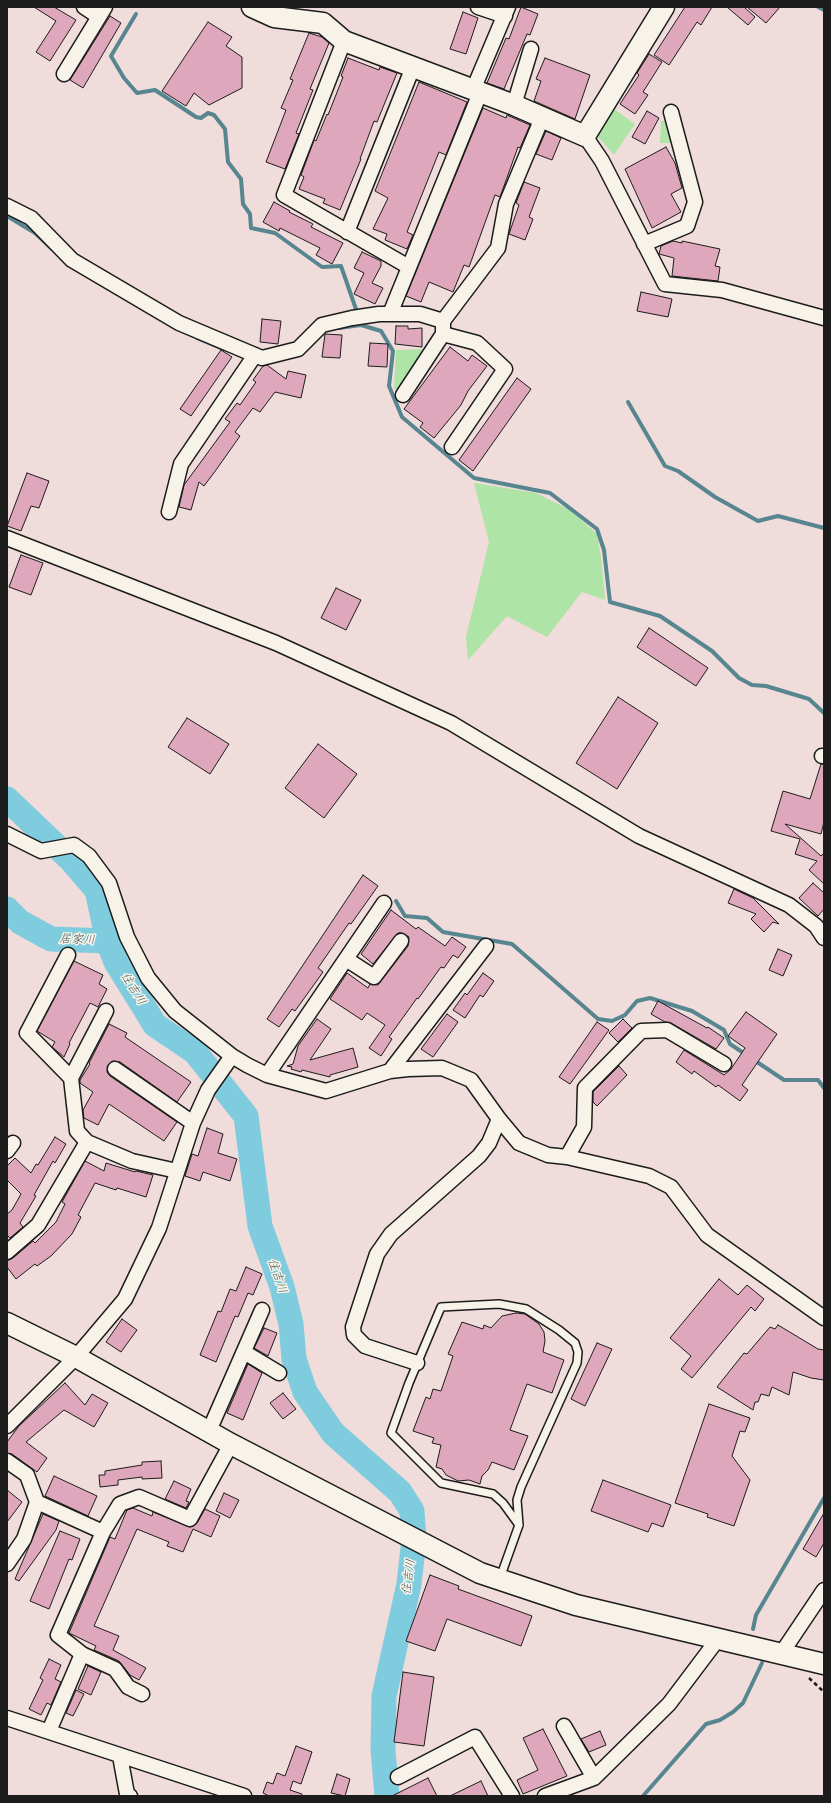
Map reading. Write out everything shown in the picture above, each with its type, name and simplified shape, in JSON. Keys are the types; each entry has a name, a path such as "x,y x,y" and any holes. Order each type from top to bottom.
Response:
{"street":[{"path":"64,74 102,12 84,7"},
{"path":"390,314 506,11 478,7"},
{"path":"585,136 664,7"},
{"path":"255,8 274,17 323,23 344,41 476,91 585,136 602,162 665,284 722,290 824,318"},
{"path":"344,41 284,195 409,267"},
{"path":"514,106 531,49"},
{"path":"347,232 413,67"},
{"path":"644,244 687,226 695,202 671,112"},
{"path":"403,395 443,327 498,248 506,204 542,118"},
{"path":"7,206 31,218 72,260 179,323 255,356 262,358 298,349 322,325 352,318 390,314 420,314 477,343 505,369 452,447"},
{"path":"169,512 181,464 255,356"},
{"path":"7,538 276,643 451,724 639,836 789,905 816,926 824,938"},
{"path":"7,834 41,851 74,845 89,856 109,883 127,937 148,978 175,1012 232,1056 267,1075 326,1091 390,1071 442,1068 471,1080 499,1119 519,1143 548,1155 567,1157 649,1176 671,1188 707,1235 824,1318"},
{"path":"267,1075 384,903"},
{"path":"346,959 374,977 401,941"},
{"path":"390,1071 486,946"},
{"path":"68,955 27,1033 71,1078"},
{"path":"106,1011 71,1078 77,1131 87,1142 132,1161 177,1171"},
{"path":"567,1157 584,1127 585,1088 642,1031 667,1030 724,1064"},
{"path":"7,1426 76,1357 125,1299 159,1228 193,1123 208,1090 232,1056"},
{"path":"115,1069 193,1123"},
{"path":"417,1363 366,1346 354,1335 353,1327 377,1254 392,1234 479,1156 489,1143 499,1119"},
{"path":"7,1252 38,1225 87,1142"},
{"path":"209,1431 262,1310"},
{"path":"7,1323 76,1357 231,1444 480,1573 576,1605 824,1664"},
{"path":"244,1352 279,1373"},
{"path":"142,1694 128,1687 115,1669 82,1654 58,1635 103,1532 120,1504 139,1497 190,1519 231,1444"},
{"path":"7,1461 27,1475 37,1502 24,1539 7,1564"},
{"path":"37,1502 103,1532"},
{"path":"781,1654 824,1590"},
{"path":"545,1796 594,1778 669,1704 718,1639"},
{"path":"49,1732 82,1654"},
{"path":"7,1718 244,1796"},
{"path":"564,1726 594,1778"},
{"path":"398,1777 475,1737 512,1796"},
{"path":"120,1756 127,1794 130,1796"}],"lane":[{"path":"500,1580 519,1525 517,1500 521,1487 577,1363 578,1352 575,1344 559,1330 526,1309 499,1304 441,1307 417,1363 391,1433 440,1483 493,1494 503,1503 519,1525"}],"green space":[{"path":"610,106 635,124 614,155 593,131"},
{"path":"661,121 667,121 671,143 660,143"},
{"path":"427,349 399,391 394,388 396,350"},
{"path":"474,483 536,493 570,510 597,534 601,557 605,600 582,592 547,637 507,616 468,660 466,637 489,542"}],"building":[{"path":"34,7 54,7 76,20 50,61 36,52 56,21"},
{"path":"521,7 538,14 530,35 527,34 504,89 487,83 506,38 509,39"},
{"path":"685,7 712,7 701,25 697,22 669,65 654,55"},
{"path":"727,7 744,7 755,17 748,25"},
{"path":"747,7 780,7 766,23"},
{"path":"463,12 478,18 466,54 450,49"},
{"path":"110,16 121,23 83,88 70,80"},
{"path":"208,22 232,37 226,46 242,57 242,88 209,105 194,93 186,106 162,91"},
{"path":"309,33 322,37 329,43 310,89 313,90 296,133 299,134 285,169 266,162 286,110 281,108 293,80 290,79"},
{"path":"649,54 662,62 643,92 648,95 635,114 620,104 639,75 637,73"},
{"path":"348,58 379,70 380,67 397,73 377,122 374,121 361,159 340,210 323,203 325,199 299,189 304,177 301,175 314,140 316,141 327,114 328,115 343,77 341,76"},
{"path":"545,58 590,75 575,119 534,101 541,81 536,79"},
{"path":"419,82 467,102 446,155 439,152 407,232 413,235 407,249 385,240 387,234 373,229 388,198 375,191"},
{"path":"483,108 506,118 507,115 530,125 520,148 518,147 500,197 495,195 469,267 464,265 453,292 429,282 421,302 406,296"},
{"path":"647,111 659,118 645,144 632,137"},
{"path":"546,131 561,138 552,160 536,154"},
{"path":"666,147 675,163 682,188 671,194 681,212 652,228 625,169"},
{"path":"524,182 540,188 529,217 533,219 525,240 509,234 519,205 516,203"},
{"path":"274,202 290,211 289,212 313,224 311,227 343,243 332,264 316,255 320,248 280,228 279,231 263,222"},
{"path":"673,241 682,243 682,241 720,249 715,266 720,267 718,281 672,276 674,258 659,254 661,246"},
{"path":"362,252 381,261 381,266 372,283 383,288 375,304 354,294 364,273 354,268"},
{"path":"641,292 672,299 668,317 637,311"},
{"path":"262,319 281,321 278,344 260,342"},
{"path":"396,326 408,326 408,329 422,328 422,347 395,344"},
{"path":"325,334 342,335 340,358 322,357"},
{"path":"370,343 388,344 387,367 368,366"},
{"path":"450,347 468,361 472,355 487,366 468,391 461,405 434,438 420,427 423,423 404,409"},
{"path":"221,350 232,357 191,416 180,409"},
{"path":"267,365 286,379 288,371 306,375 301,398 275,392 260,412 253,408 235,432 240,436 216,470 204,486 199,482 191,510 179,507 184,485 230,422 225,419 237,403 240,405 256,382 253,380 263,366"},
{"path":"517,378 531,389 473,471 459,460"},
{"path":"27,473 49,481 39,508 31,506 21,531 7,526"},
{"path":"21,555 43,563 31,595 9,587"},
{"path":"336,588 361,600 346,630 321,618"},
{"path":"649,628 708,668 696,686 637,647"},
{"path":"618,697 658,723 617,789 576,763"},
{"path":"187,718 229,744 210,774 168,747"},
{"path":"318,744 357,774 324,818 285,788"},
{"path":"821,764 824,764 824,822 821,834 785,824 821,856 824,853 824,884 809,870 817,861 795,854 800,839 771,831 783,791 810,799"},
{"path":"363,875 378,886 351,924 349,923 318,968 323,972 295,1011 292,1009 279,1027 267,1019"},
{"path":"813,883 824,893 824,909 818,916 799,898"},
{"path":"734,889 753,898 779,924 773,922 764,932 751,919 756,914 728,903"},
{"path":"391,910 416,929 418,927 445,946 452,937 466,947 458,958 453,955 444,968 441,967 389,1037 392,1039 381,1056 369,1048 385,1025 367,1013 362,1020 330,999 347,973 368,988 370,984 378,985 408,946 409,937 402,933 398,933 373,964 361,954"},
{"path":"778,949 792,955 783,976 769,970"},
{"path":"74,961 103,975 99,984 107,989 98,1007 90,1003 69,1043 70,1044 64,1057 52,1047 55,1042 37,1031"},
{"path":"483,973 494,981 483,997 480,995 465,1018 453,1010 465,993 467,995"},
{"path":"658,1001 707,1028 708,1027 724,1038 716,1049 671,1023 665,1022 651,1014"},
{"path":"746,1012 777,1034 742,1085 748,1090 740,1101 718,1085 716,1087 694,1071 692,1074 676,1062 684,1050 724,1075 731,1069 745,1048 728,1036"},
{"path":"447,1014 458,1022 433,1057 421,1049"},
{"path":"317,1019 331,1029 310,1060 353,1048 358,1067 330,1075 330,1077 302,1070 301,1072 287,1066 293,1064 298,1046"},
{"path":"623,1019 632,1028 618,1042 609,1033"},
{"path":"597,1022 609,1030 570,1084 559,1077"},
{"path":"109,1024 127,1033 125,1037 191,1082 177,1102 120,1062 112,1061 108,1065 107,1072 110,1076 177,1122 164,1141 109,1104 98,1125 84,1118 83,1110 93,1092 80,1083 80,1080 90,1064 89,1063"},
{"path":"619,1066 627,1075 597,1106 593,1102 593,1092"},
{"path":"207,1128 223,1134 218,1153 237,1159 230,1181 203,1172 200,1181 185,1176 192,1154 198,1156"},
{"path":"55,1137 66,1144 55,1163 53,1161 34,1195 36,1196 20,1223 23,1227 10,1238 7,1235 7,1214 12,1210 21,1194 7,1180 7,1166 15,1158 31,1173 36,1164 38,1165"},
{"path":"85,1161 104,1171 106,1163 135,1172 153,1175 146,1197 95,1183 78,1215 81,1217 72,1234 51,1256 37,1266 35,1264 16,1279 7,1267 7,1261 13,1258 33,1241 35,1243 56,1222 65,1204 62,1202"},
{"path":"246,1267 262,1274 253,1295 248,1293 238,1317 235,1316 216,1362 200,1355 218,1311 221,1312 230,1289 236,1291"},
{"path":"719,1279 738,1295 747,1285 764,1299 755,1311 751,1307 692,1378 681,1369 691,1356 670,1338"},
{"path":"516,1313 525,1314 539,1324 544,1332 545,1341 543,1352 564,1360 552,1393 527,1384 510,1430 528,1436 514,1470 492,1462 488,1470 482,1476 480,1484 469,1480 458,1481 446,1475 442,1469 436,1467 441,1445 432,1443 434,1438 413,1431 426,1397 430,1399 433,1389 441,1391 453,1356 448,1354 462,1322 483,1329 484,1325 491,1328 502,1316"},
{"path":"122,1319 137,1330 121,1352 106,1342"},
{"path":"778,1325 818,1349 824,1350 824,1380 811,1378 793,1372 789,1395 772,1387 769,1396 761,1394 758,1402 755,1402 753,1410 717,1387 744,1353 747,1354 770,1327 775,1329"},
{"path":"264,1328 277,1333 268,1356 254,1348"},
{"path":"597,1343 612,1349 585,1406 571,1399"},
{"path":"248,1364 262,1373 243,1420 227,1413"},
{"path":"65,1383 85,1405 92,1394 108,1403 94,1427 64,1410 26,1442 47,1458 37,1472 12,1454 7,1453 7,1442 19,1426"},
{"path":"283,1393 296,1409 283,1419 270,1403"},
{"path":"709,1404 750,1418 745,1432 740,1431 732,1456 750,1480 734,1526 707,1517 708,1514 675,1503"},
{"path":"161,1461 162,1478 142,1479 142,1477 118,1480 118,1485 100,1487 99,1475 105,1475 105,1471 142,1465 142,1462"},
{"path":"54,1476 97,1496 88,1516 45,1496"},
{"path":"603,1480 671,1505 663,1527 652,1523 648,1532 591,1511"},
{"path":"174,1481 191,1489 186,1501 189,1502 186,1508 165,1499"},
{"path":"7,1490 22,1502 7,1522"},
{"path":"224,1493 239,1500 230,1518 216,1511"},
{"path":"133,1508 152,1516 153,1512 190,1527 197,1523 205,1509 220,1516 211,1537 193,1529 183,1552 167,1546 169,1542 137,1529 94,1626 119,1636 113,1650 146,1668 139,1680 130,1675 119,1661 94,1650 96,1646 69,1633 110,1537 115,1539 127,1510"},
{"path":"824,1513 824,1543 816,1557 803,1549"},
{"path":"43,1514 59,1521 56,1530 19,1581 15,1579"},
{"path":"60,1531 80,1539 72,1560 69,1559 49,1609 30,1601"},
{"path":"430,1575 459,1586 458,1589 532,1616 521,1646 447,1619 435,1651 406,1641"},
{"path":"49,1659 61,1665 55,1679 61,1682 51,1705 47,1703 41,1715 29,1709 43,1680 40,1678"},
{"path":"88,1666 101,1672 91,1695 78,1689"},
{"path":"403,1672 434,1677 424,1746 394,1742"},
{"path":"76,1690 84,1694 73,1716 66,1713"},
{"path":"543,1729 567,1776 523,1794 517,1780 538,1770 523,1738"},
{"path":"600,1731 606,1745 589,1752 581,1739"},
{"path":"296,1746 312,1752 301,1784 293,1781 290,1790 302,1794 302,1796 269,1796 263,1793 267,1782 273,1784 277,1773 285,1776"},
{"path":"337,1774 350,1779 345,1796 331,1793"},
{"path":"428,1778 437,1796 392,1796"},
{"path":"481,1781 488,1796 450,1796"}],"waterway":[{"path":"818,7 824,10"},
{"path":"136,14 111,56 124,78 137,93 155,90 196,117 201,118 208,113 214,115 225,129 228,162 241,179 243,204 250,214 251,228 275,233 322,267 341,266 358,315"},
{"path":"7,216 35,233 52,249"},
{"path":"339,328 361,325 381,331 393,351 389,386 402,417 474,478 550,493 597,529 604,550 610,602 660,616 712,651 739,678 752,685 766,686 809,699 824,713"},
{"path":"197,338 223,349"},
{"path":"628,402 665,466 678,471 715,497 758,521 778,516 824,528"},
{"name":"住吉川","path":"7,799 72,861 97,890 108,941 116,962 155,1025 195,1052 246,1116 260,1226 282,1287 291,1324 294,1359 305,1392 333,1433 400,1492 412,1511 414,1539 409,1584 384,1696 383,1750 387,1796"},
{"path":"396,901 405,916 427,918 443,932 512,944 598,1019 612,1021 625,1015 637,1001 650,998 692,1011 724,1030 730,1044 745,1054"},
{"name":"居家川","path":"7,909 20,922 51,939 108,941"},
{"path":"754,1060 784,1080 818,1080 824,1088"},
{"path":"753,1629 756,1615 824,1498"},
{"path":"643,1796 706,1724 720,1720 733,1712 743,1703 762,1663"}]}
